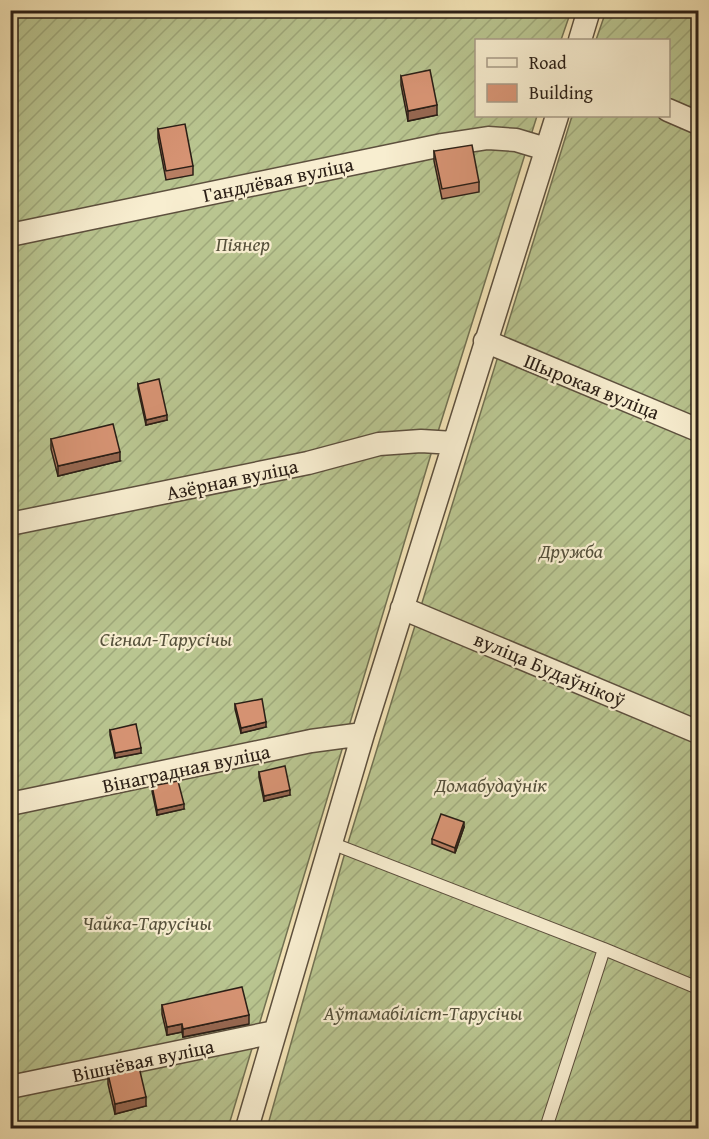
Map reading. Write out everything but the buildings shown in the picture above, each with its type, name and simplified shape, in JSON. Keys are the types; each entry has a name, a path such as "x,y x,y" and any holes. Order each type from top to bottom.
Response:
{"street":[{"path":"580,39 589,10"},
{"path":"670,110 699,123"},
{"path":"247,1128 363,734 557,117"},
{"name":"Гандлёвая вуліца","path":"10,235 442,145 488,138 516,140 546,149"},
{"name":"Шырокая вуліца","path":"485,341 699,430"},
{"name":"Азёрная вуліца","path":"10,524 308,463 379,444 421,441 454,443"},
{"name":"вуліца Будаўнікоў","path":"402,608 699,732"},
{"name":"Вінаградная вуліца","path":"10,804 311,741 363,734"},
{"name":"Вішнёвая вуліца","path":"10,1087 276,1032"}],"lane":[{"path":"331,843 604,948 699,988"},
{"path":"546,1128 604,948"}],"green space":[{"path":"10,11 571,11 561,39 475,39 475,117 537,117 431,454 228,1128 11,1128"},
{"path":"606,11 698,11 698,1128 267,1128 344,856 572,117 670,117 670,39 596,39"}],"park label":[{"name":"Піянер","path":"243,243"},
{"name":"Дружба","path":"571,550"},
{"name":"Сігнал-Тарусічы","path":"166,638"},
{"name":"Домабудаўнік","path":"491,784"},
{"name":"Чайка-Тарусічы","path":"147,922"},
{"name":"Аўтамабіліст-Тарусічы","path":"423,1012"}]}
